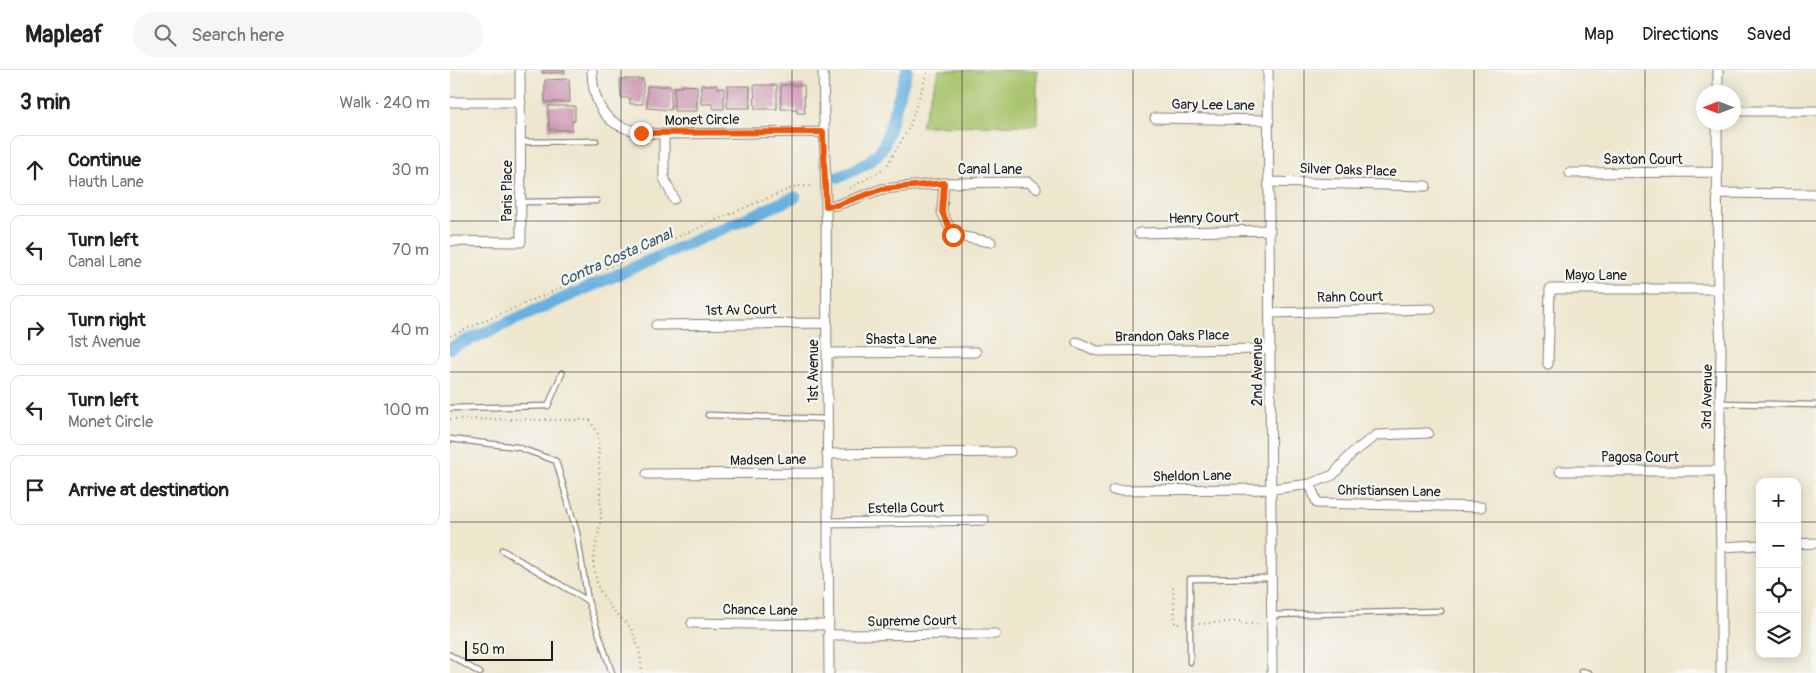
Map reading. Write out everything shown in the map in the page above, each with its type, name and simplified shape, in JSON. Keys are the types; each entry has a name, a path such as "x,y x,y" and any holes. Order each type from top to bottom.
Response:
{"street":[{"name":"Paris Place","path":"450,241 521,242 520,70"},
{"name":"Monet Circle","path":"592,70 593,91 598,106 609,120 633,131 664,134 823,132"},
{"name":"1st Avenue","path":"822,70 826,206 828,673"},
{"name":"2nd Avenue","path":"1268,70 1272,673"},
{"path":"1718,70 1718,85"},
{"path":"450,102 520,102"},
{"path":"1741,111 1816,111"},
{"name":"Gary Lee Lane","path":"1156,118 1269,120"},
{"name":"3rd Avenue","path":"1717,130 1718,289 1722,349 1719,471 1722,547 1721,673"},
{"path":"664,134 664,178 674,199"},
{"name":"Saxton Court","path":"1570,173 1717,172"},
{"name":"Canal Lane","path":"826,206 837,205 882,189 944,183 1029,182 1036,188"},
{"name":"Silver Oaks Place","path":"1269,182 1426,186"},
{"path":"944,183 942,212 953,235 991,242"},
{"path":"1716,192 1816,194"},
{"name":"Henry Court","path":"1139,233 1270,230"},
{"name":"Mayo Lane","path":"1548,364 1550,289 1718,289"},
{"name":"Rahn Court","path":"1270,313 1431,309"},
{"name":"1st Av Court","path":"656,325 827,323"},
{"name":"Brandon Oaks Place","path":"1076,342 1097,351 1270,349"},
{"name":"Shasta Lane","path":"827,353 976,352"},
{"name":"Sheldon Lane","path":"1113,490 1272,489 1310,484 1333,475 1352,453 1377,435 1428,433"},
{"path":"827,454 1010,452"},
{"name":"Pagosa Court","path":"1560,471 1719,471"},
{"name":"Madsen Lane","path":"647,474 827,473"},
{"name":"Christiansen Lane","path":"1310,484 1317,503 1481,507"},
{"name":"Estella Court","path":"828,523 984,520"},
{"path":"1801,544 1816,543"},
{"path":"1722,547 1756,545"},
{"name":"Chance Lane","path":"692,623 828,625"},
{"name":"Supreme Court","path":"828,635 995,634"}],"lane":[{"path":"520,142 596,141"},
{"path":"521,202 597,202"},
{"path":"450,408 548,406 562,372"},
{"path":"1720,403 1816,405"},
{"path":"708,415 827,419"},
{"path":"450,439 517,447 556,461 577,533 588,601 612,673"},
{"path":"502,550 588,601"},
{"path":"1190,662 1190,579 1272,578"},
{"path":"1271,615 1441,611"},
{"path":"450,655 480,673"},
{"path":"1581,671 1589,673"}],"path":[{"path":"844,192 885,169 909,128 928,70"},
{"path":"450,336 798,186 825,188"},
{"path":"1173,587 1175,624 1223,624 1224,621 1242,621 1242,624 1261,624"}],"green space":[{"path":"939,70 1037,70 1037,125 921,126"}],"building":[{"path":"542,70 565,70 565,73 542,73"},
{"path":"569,79 570,102 545,102 545,80"},
{"path":"620,79 643,79 643,104 630,104 630,98 621,98"},
{"path":"682,85 697,86 697,111 674,111 674,87 682,87"},
{"path":"701,85 717,85 717,88 724,88 724,109 714,109 712,104 701,104"},
{"path":"754,85 777,85 777,109 755,109"},
{"path":"781,85 804,85 805,113 797,113 797,109 781,109"},
{"path":"647,86 671,86 671,110 647,108"},
{"path":"727,86 750,86 750,108 727,108"},
{"path":"548,106 575,106 575,121 572,121 572,130 549,130"}],"waterway":[{"name":"Contra Costa Canal","path":"839,177 859,168 875,156 884,145 907,70"},
{"name":"Contra Costa Canal","path":"450,348 795,197"}],"route":[{"path":"641,133 823,132 826,206 837,205 882,189 944,183 942,212 953,235"}]}
